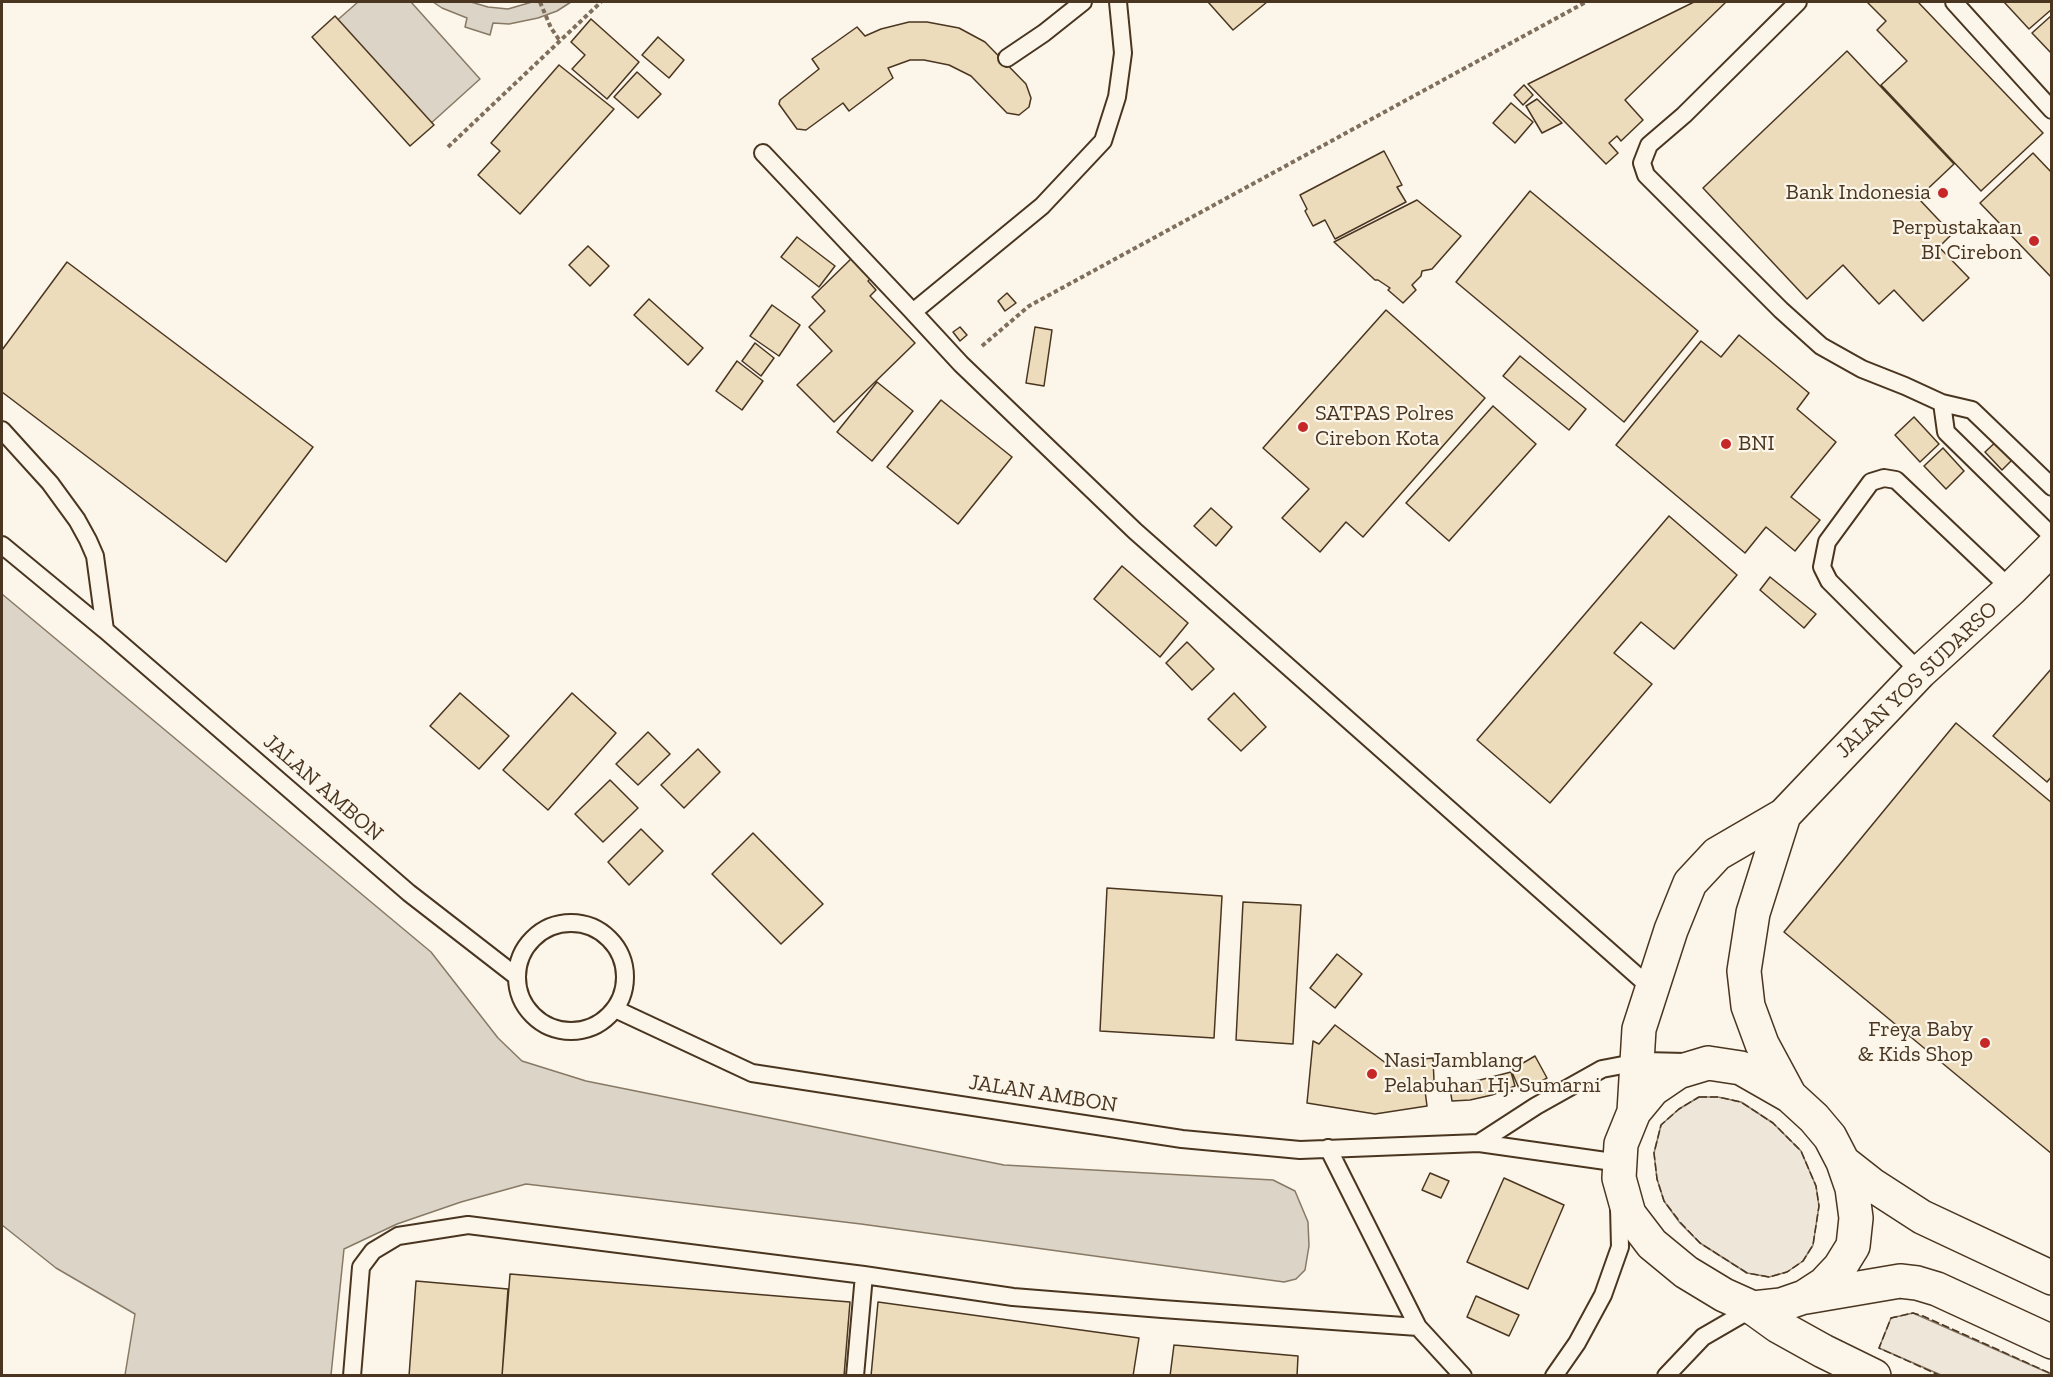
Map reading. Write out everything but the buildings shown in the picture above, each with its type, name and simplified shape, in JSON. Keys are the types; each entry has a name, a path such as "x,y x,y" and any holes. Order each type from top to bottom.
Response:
{"main road":[{"name":"JALAN YOS SUDARSO","path":"1634,1112 1639,1029 1651,988 1690,883 1717,854 1784,815 1920,672 2011,589 2052,548"},
{"name":"JALAN YOS SUDARSO","path":"1784,815 1753,913 1744,971 1748,1006 1762,1044 1790,1096"},
{"path":"1804,1297 1824,1284 1840,1267 1853,1246 1856,1218 1852,1188 1843,1162 1830,1137 1814,1118 1790,1096 1741,1068 1708,1063 1678,1072 1653,1089 1634,1112 1621,1144 1619,1170 1629,1214 1652,1244 1686,1272 1724,1295 1753,1308 1778,1326 1823,1351 1874,1376"},
{"path":"1843,1162 1871,1184 1923,1217 2044,1272"},
{"path":"1753,1308 1781,1305 1804,1297 1900,1281 1937,1289 2052,1342"}],"lane":[{"path":"1007,58 1044,33 1083,2"},
{"path":"913,312 1042,206 1103,141 1117,97 1123,53 1118,2"},
{"path":"1798,2 1684,115 1649,145 1642,163 1646,175 1781,310 1821,346 1862,369 1942,403 1972,410 2052,486"},
{"path":"1954,2 2052,110"},
{"path":"763,153 961,364 1136,531 1651,988"},
{"path":"1942,403 1946,432 2052,537"},
{"path":"2,430 50,483 77,520 88,540 95,556 105,630"},
{"path":"1920,672 1829,581 1822,567 1827,542 1871,482 1884,478 1896,480 2011,589"},
{"name":"JALAN AMBON","path":"2,545 105,630 409,893 516,976"},
{"path":"571,922 588,925 603,933 615,945 623,961 625,977 623,994 615,1009 603,1021 587,1029 570,1031 553,1029 538,1020 526,1008 518,993 516,976 518,959 526,944 539,932 554,924 571,922"},
{"name":"JALAN AMBON","path":"615,1009 752,1072 1182,1139 1300,1150 1479,1143 1619,1170"},
{"path":"1479,1143 1556,1094 1602,1069 1636,1062 1708,1063"},
{"path":"1328,1148 1418,1327 1463,1376"},
{"path":"1554,1376 1577,1343 1603,1295 1620,1247 1619,1170"},
{"path":"352,1376 361,1267 373,1251 398,1236 468,1225 864,1275 1013,1297 1162,1310 1418,1327"},
{"path":"855,1376 864,1275"},
{"path":"1665,1376 1703,1337 1753,1308"}],"path":[{"path":"540,2 551,28 560,41"},
{"path":"448,147 601,2"},
{"path":"961,364 1029,306 1586,2"}],"shaded area":[{"path":"358,2 411,2 480,79 419,134 326,30"},
{"path":"433,2 471,2 508,9 532,2 571,2 557,11 538,18 509,24 493,23 490,35 465,27 467,18"},
{"path":"2,594 431,952 498,1038 522,1061 586,1081 1004,1165 1273,1180 1295,1191 1308,1222 1309,1246 1305,1270 1296,1279 1284,1282 861,1224 526,1184 461,1202 397,1224 344,1249 331,1375 125,1375 135,1314 56,1268 2,1225"},
{"path":"1699,1097 1718,1097 1741,1102 1773,1123 1801,1151 1816,1186 1819,1206 1813,1245 1803,1261 1787,1272 1769,1277 1747,1273 1700,1243 1680,1223 1664,1201 1657,1179 1654,1153 1661,1125 1679,1109"},
{"path":"1913,1313 2051,1375 1941,1375 1879,1348 1891,1318"}],"fence":[{"path":"1699,1097 1718,1097 1741,1102 1773,1123 1801,1151 1816,1186 1819,1206 1813,1245 1803,1261 1787,1272 1769,1277 1747,1273 1700,1243 1664,1201 1657,1179 1654,1153 1661,1125 1679,1109 1699,1097"},
{"path":"1941,1376 1879,1348 1891,1318 1913,1313 1923,1316 2052,1374"}],"place":[{"name":"Bank Indonesia","path":"1943,193"},
{"name":"Perpustakaan BI Cirebon","path":"2034,241"},
{"name":"SATPAS Polres Cirebon Kota","path":"1303,427"},
{"name":"BNI","path":"1726,444"},
{"name":"Freya Baby & Kids Shop","path":"1985,1043"},
{"name":"Nasi Jamblang Pelabuhan Hj. Sumarni","path":"1372,1074"}]}
